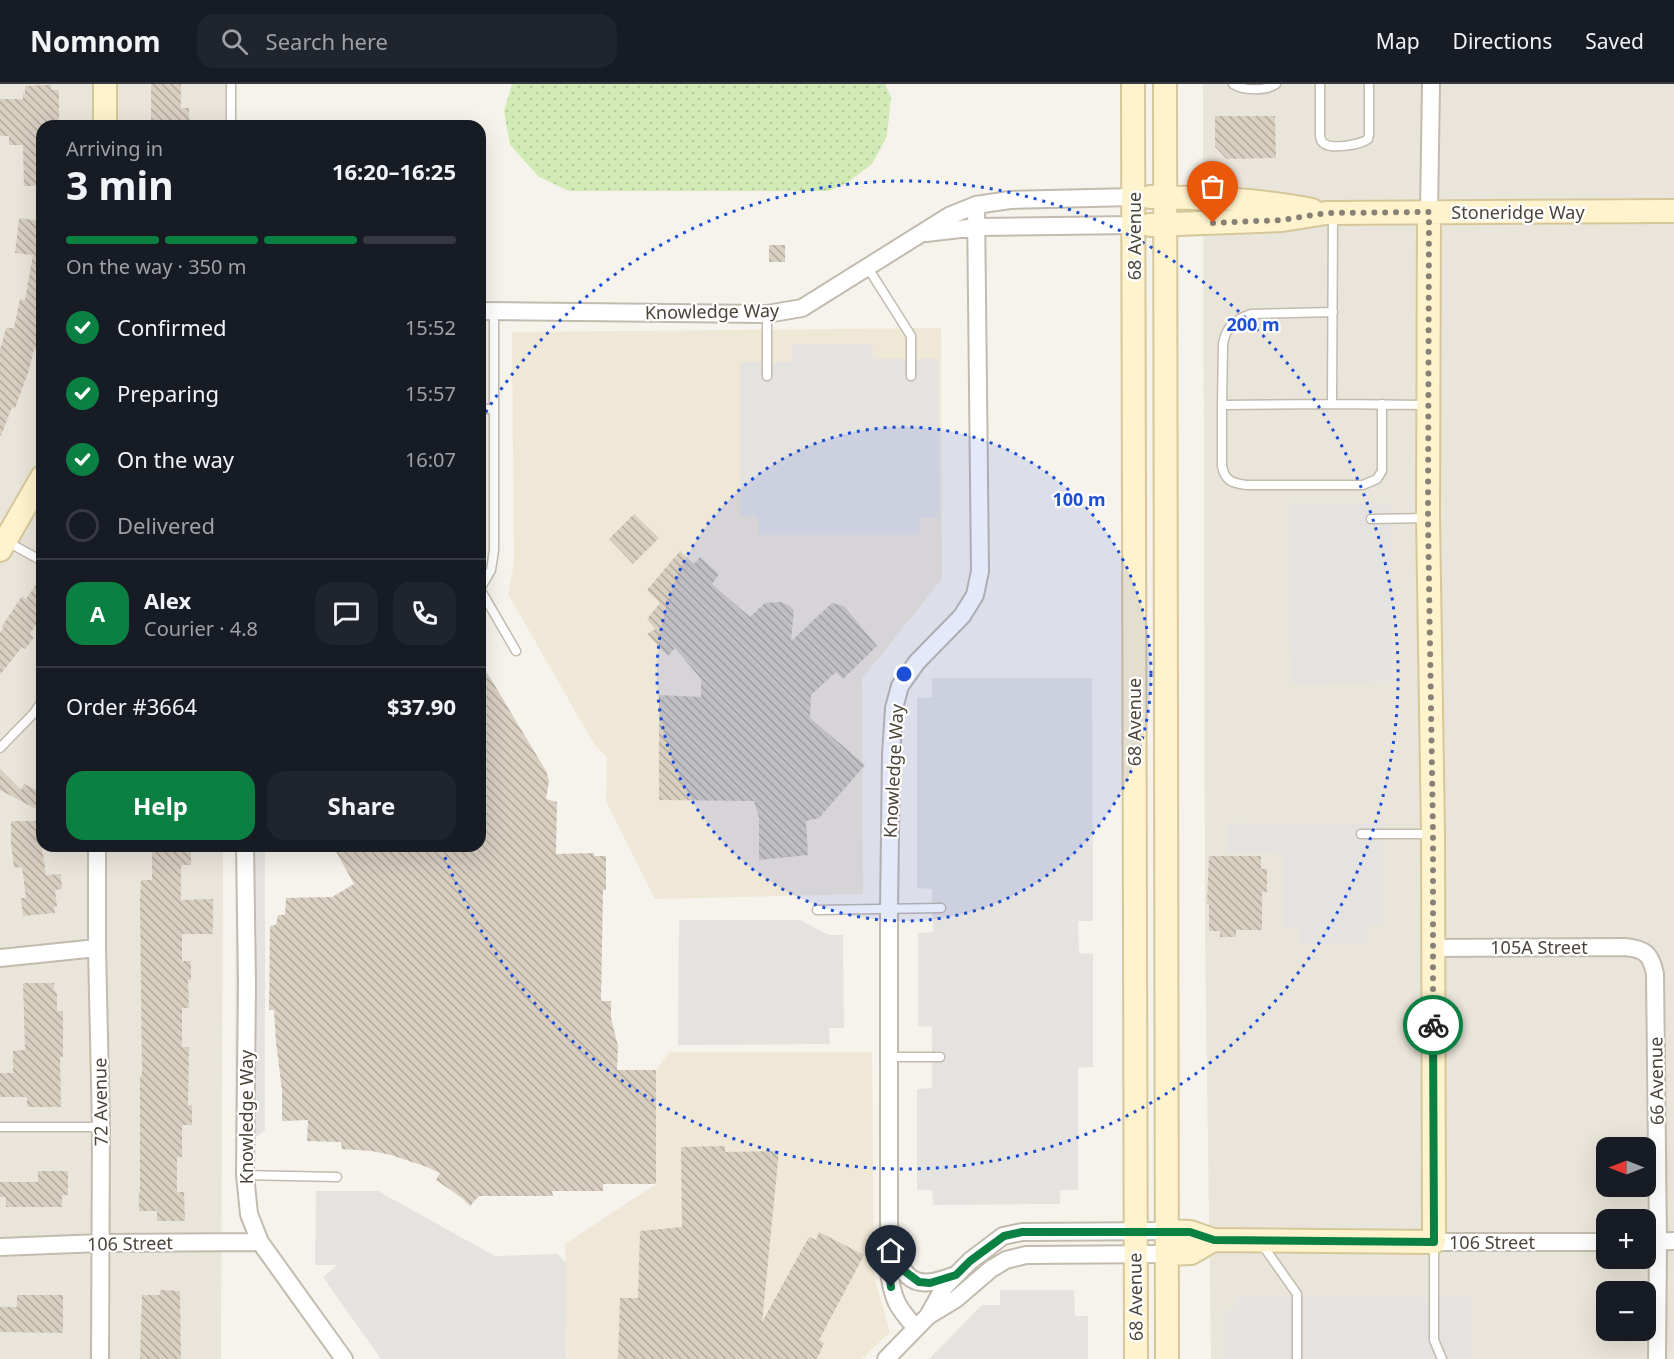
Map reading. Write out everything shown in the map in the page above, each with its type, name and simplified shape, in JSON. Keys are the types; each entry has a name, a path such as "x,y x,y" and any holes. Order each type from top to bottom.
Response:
{"main road":[{"path":"105,84 105,120"},
{"name":"68 Avenue","path":"1133,84 1136,1359"},
{"name":"68 Avenue","path":"1165,84 1167,1359"},
{"name":"Knowledge Way","path":"1134,197 1165,197"},
{"name":"Stoneridge Way","path":"1165,197 1279,204 1329,213"},
{"name":"Stoneridge Way","path":"1165,224 1282,220 1329,213 1674,211"},
{"path":"1429,212 1428,518 1433,834 1434,1242"},
{"name":"Knowledge Way","path":"1134,225 1165,224"},
{"path":"3,545 36,487"},
{"name":"106 Street","path":"1167,1243 1191,1254 1214,1240 1434,1242"}],"street":[{"path":"1429,212 1431,84"},
{"name":"Knowledge Way","path":"487,311 767,314 802,308 949,216 976,205 1010,200 1134,197"},
{"name":"Knowledge Way","path":"922,1322 901,1312 894,1300 889,1272 888,1057 891,755 894,708 900,686 916,662 962,616 975,595 980,571 976,205"},
{"name":"Knowledge Way","path":"922,234 977,227 1134,225"},
{"name":"72 Avenue","path":"97,852 101,1127 100,1359"},
{"name":"Knowledge Way","path":"245,852 247,983 245,1175 249,1214 260,1242 344,1359"},
{"name":"105A Street","path":"1433,948 1625,947 1644,951"},
{"path":"0,958 97,948"},
{"name":"66 Avenue","path":"1644,951 1650,957 1655,974 1659,1242 1657,1359"},
{"name":"Knowledge Way","path":"886,1359 922,1322 945,1286 970,1261 1004,1236 1022,1232 1135,1231 1167,1243"},
{"name":"Knowledge Way","path":"889,1236 903,1270 919,1282 930,1283 956,1275"},
{"name":"106 Street","path":"0,1247 100,1243 260,1242"},
{"name":"106 Street","path":"1434,1242 1596,1242"},
{"name":"Knowledge Way","path":"922,1322 1006,1260 1026,1255 1135,1254 1167,1243"}],"lane":[{"path":"231,84 231,120"},
{"path":"1233,84 1239,88 1270,88 1276,84"},
{"path":"1320,84 1320,136 1324,144 1331,146 1359,145 1368,140 1370,135 1369,84"},
{"path":"1329,213 1333,312 1332,404"},
{"path":"867,268 911,336 911,376"},
{"path":"486,579 491,570 494,550 494,409 487,311"},
{"path":"1333,312 1251,314 1230,325 1224,335 1223,344 1222,466 1224,474 1229,480 1246,485 1371,483 1382,471 1382,405"},
{"path":"767,314 767,376"},
{"path":"1222,405 1428,405"},
{"path":"486,409 494,409"},
{"path":"1371,519 1428,518"},
{"path":"3,545 36,559"},
{"path":"486,599 516,651"},
{"path":"0,748 36,710"},
{"path":"1361,834 1433,834"},
{"path":"817,910 941,908"},
{"path":"888,1057 940,1057"},
{"path":"0,1127 101,1127"},
{"path":"245,1175 337,1177"},
{"path":"1259,1240 1297,1294 1297,1359"},
{"path":"1434,1242 1434,1340 1442,1359"}],"shaded area":[{"path":"0,84 230,84 229,120 36,120 36,852 223,852 221,1359 0,1359"},
{"path":"1203,84 1674,84 1674,1359 1211,1359 1205,934"},
{"path":"941,328 942,579 862,679 863,894 655,899 606,801 607,757 594,744 508,594 514,563 512,332"},
{"path":"792,344 872,344 873,359 939,359 939,518 920,518 920,535 758,535 758,516 740,516 740,362 792,362"},
{"path":"1288,503 1391,503 1393,682 1290,683"},
{"path":"932,678 1092,678 1093,921 1078,921 1079,953 1093,954 1093,1067 1078,1068 1078,1190 1060,1190 1060,1204 933,1205 932,1190 917,1190 917,1089 932,1088 932,1027 918,1026 918,933 933,932 932,889 917,888 917,698 932,697"},
{"path":"1227,823 1384,824 1383,926 1368,926 1368,944 1301,944 1301,928 1285,928 1285,854 1227,853"},
{"path":"236,852 265,852 265,1130 235,1155"},
{"path":"679,920 800,920 829,935 843,935 844,1028 829,1028 830,1044 678,1045"},
{"path":"669,1052 872,1052 874,1276 890,1332 862,1359 567,1359 565,1244 656,1184 656,1070"},
{"path":"316,1191 378,1191 495,1256 558,1254 567,1265 566,1359 381,1359 323,1277 337,1265 315,1265"},
{"path":"1000,1290 1074,1290 1075,1316 1088,1316 1088,1359 929,1359 982,1305 1000,1305"},
{"path":"1238,1297 1472,1297 1472,1359 1223,1359 1223,1310 1238,1310"}],"green space":[{"path":"512,84 885,84 891,97 887,136 872,164 847,183 828,191 569,191 539,177 510,145 504,111"}],"building":[{"path":"151,84 181,84 181,108 189,108 189,120 151,120"},
{"path":"51,85 51,90 59,90 59,120 36,120 36,186 24,186 23,145 9,145 9,136 0,136 0,99 23,99 25,86"},
{"path":"1215,116 1275,116 1276,158 1227,159 1215,147"},
{"path":"19,218 36,220 36,349 34,349 15,408 12,407 1,436 0,350 6,328 14,328 20,299 25,300 33,255 15,253"},
{"path":"769,245 785,245 785,262 769,262"},
{"path":"634,514 659,538 633,564 609,539"},
{"path":"680,551 694,564 700,557 719,574 712,584 750,617 765,603 781,602 790,606 794,610 791,641 832,603 844,606 877,646 843,679 836,672 811,695 810,718 865,765 819,818 806,821 808,855 759,860 759,818 754,801 659,800 659,695 701,697 701,679 675,648 668,656 647,634 655,629 647,619 660,603 647,590"},
{"path":"36,585 36,625 30,634 34,637 25,649 22,647 0,675 0,633 4,627 2,626 22,596 26,599"},
{"path":"486,671 546,771 549,781 546,799 557,802 556,854 594,853 594,856 606,856 606,890 603,890 601,1001 611,1001 611,1018 618,1046 617,1070 656,1070 656,1184 603,1184 603,1191 552,1191 553,1196 479,1196 470,1206 436,1180 440,1173 427,1167 391,1155 342,1149 341,1142 307,1141 308,1120 282,1121 282,1090 274,1010 269,1010 270,926 276,925 278,915 285,915 286,898 332,897 354,884 336,852 486,852"},
{"path":"0,769 21,790 24,784 36,790 36,809 0,790"},
{"path":"11,821 36,821 36,852 43,852 46,875 61,874 62,889 55,890 57,906 54,907 55,913 23,916 21,898 26,898 22,867 14,868"},
{"path":"152,852 191,852 191,865 181,865 181,900 213,899 213,934 182,934 182,961 191,961 191,980 188,980 189,1008 182,1008 182,1047 189,1047 188,1105 192,1105 192,1125 182,1125 182,1157 177,1157 177,1192 184,1192 185,1221 157,1221 157,1211 139,1211 140,1076 142,1076 140,901 141,880 152,880"},
{"path":"1209,856 1261,856 1261,869 1267,869 1267,892 1262,892 1262,930 1236,930 1236,937 1220,937 1220,931 1209,931 1209,904 1207,904"},
{"path":"23,983 54,983 54,990 57,993 57,1011 63,1011 63,1057 60,1057 61,1107 27,1107 27,1097 0,1097 0,1073 13,1073 13,1051 25,1050"},
{"path":"725,1146 725,1152 779,1151 762,1322 809,1237 816,1240 819,1232 864,1255 819,1340 824,1343 817,1359 618,1359 620,1298 638,1298 640,1231 682,1227 681,1147"},
{"path":"38,1171 68,1171 68,1195 62,1195 62,1207 6,1207 6,1197 0,1197 0,1182 38,1182"},
{"path":"160,1290 180,1291 181,1359 140,1359 142,1295 160,1295"},
{"path":"17,1295 63,1295 63,1333 0,1332 0,1307 17,1307"}],"way so far":[{"path":"1213,223 1282,220 1326,213 1429,212 1428,518 1433,834 1433,1025"}],"route":[{"path":"891,1287 889,1236 903,1270 910,1277 924,1283 937,1282 956,1275 970,1261 1004,1236 1022,1232 1190,1232 1214,1240 1434,1242 1433,1025"}]}
